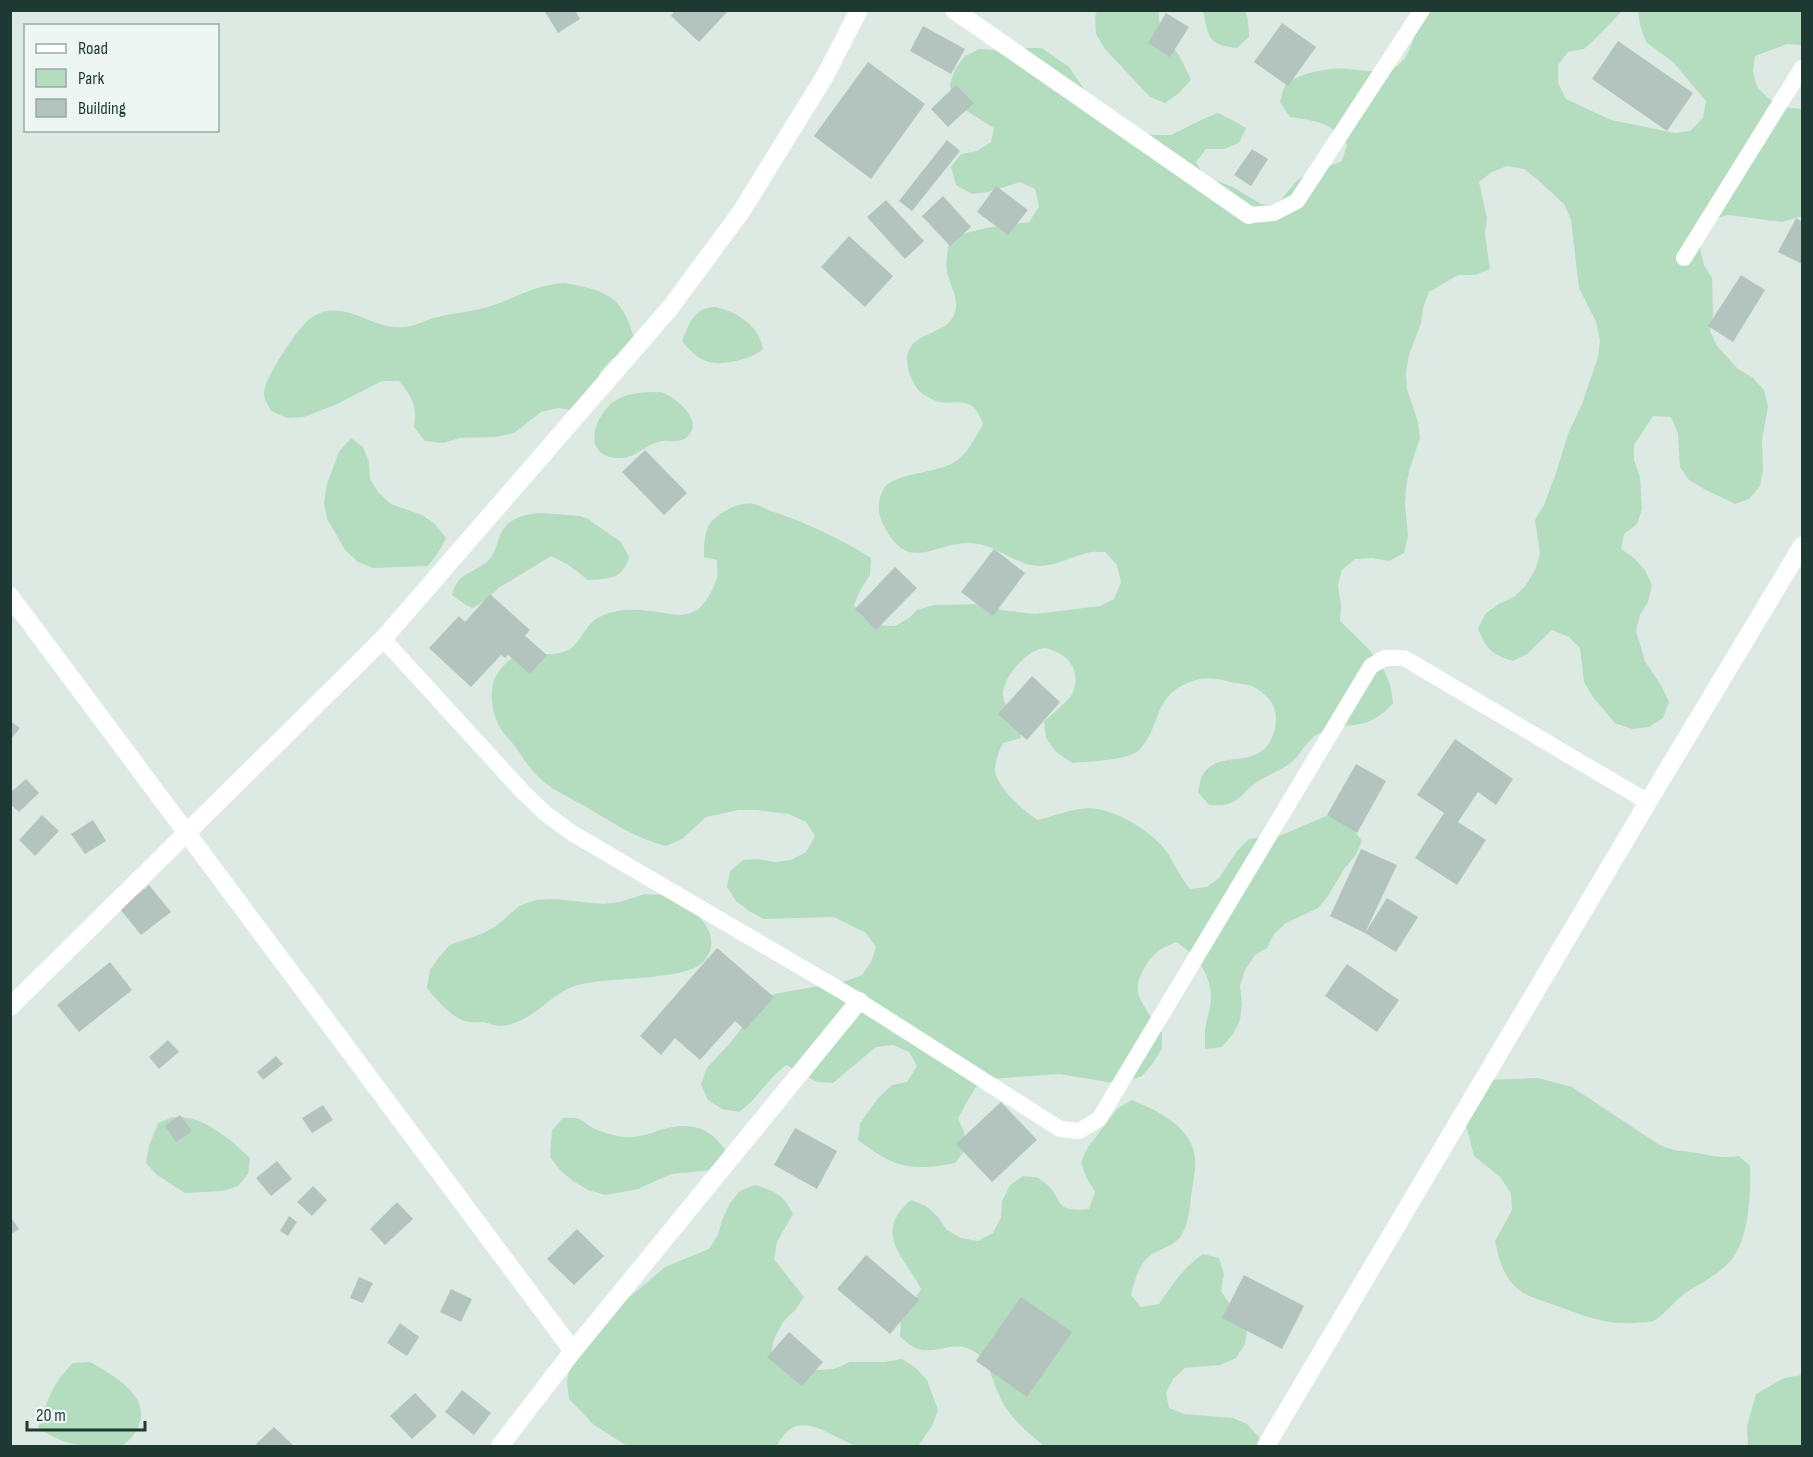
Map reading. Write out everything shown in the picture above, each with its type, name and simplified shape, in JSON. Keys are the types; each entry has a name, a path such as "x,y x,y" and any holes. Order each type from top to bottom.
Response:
{"street":[{"path":"10,1007 383,639 677,298 741,212 825,76 859,10"},
{"path":"954,10 1249,215"},
{"path":"1266,1446 1648,802 1803,546"},
{"path":"10,596 573,1351"},
{"path":"500,1446 573,1351 859,1001"}],"lane":[{"path":"1249,215 1274,213 1297,201 1422,10"},
{"path":"1684,258 1803,68"},
{"path":"383,639 522,791 546,814 572,833 859,1001 1060,1129 1079,1131 1099,1119 1371,666 1385,658 1404,658 1648,802"}],"green space":[{"path":"1097,11 1159,11 1160,25 1164,35 1180,57 1191,80 1165,103 1150,97 1105,49 1096,34"},
{"path":"1203,11 1245,11 1249,37 1237,48 1220,45 1208,33"},
{"path":"1411,11 1622,11 1584,49 1568,52 1558,65 1558,83 1566,99 1611,120 1675,133 1690,131 1703,118 1706,101 1673,62 1646,42 1638,11 1802,11 1802,45 1787,44 1755,56 1753,71 1757,87 1768,98 1782,107 1802,109 1802,216 1782,222 1728,215 1711,220 1701,233 1700,249 1704,265 1712,278 1713,315 1710,331 1717,346 1727,357 1764,390 1768,407 1762,440 1763,470 1760,486 1749,499 1735,504 1689,480 1680,467 1678,433 1671,417 1653,416 1634,445 1634,460 1640,477 1642,509 1637,524 1624,534 1621,549 1645,570 1652,585 1648,602 1640,615 1636,631 1645,661 1669,702 1663,718 1649,727 1632,729 1615,723 1593,697 1584,682 1580,648 1569,637 1552,630 1527,654 1513,661 1490,650 1478,628 1486,613 1514,597 1526,585 1535,570 1540,554 1535,520 1544,505 1568,434 1582,404 1598,357 1600,340 1596,322 1579,288 1571,220 1564,204 1524,169 1507,166 1492,172 1479,182 1487,218 1485,235 1490,269 1475,275 1458,275 1429,292 1409,355 1406,372 1407,389 1418,422 1420,438 1406,488 1408,536 1404,553 1389,561 1372,558 1355,559 1342,570 1338,586 1341,605 1340,621 1375,657 1387,677 1393,703 1384,713 1357,725 1338,727 1314,736 1296,758 1258,781 1237,800 1226,805 1209,805 1198,792 1201,778 1210,766 1259,753 1267,746 1273,735 1276,725 1275,710 1270,701 1257,688 1211,678 1187,683 1168,697 1162,705 1151,733 1138,751 1126,757 1072,763 1056,752 1046,738 1044,722 1069,699 1074,689 1074,669 1066,658 1047,648 1039,649 1018,664 1004,686 1004,701 1019,720 1021,738 1003,743 997,756 995,770 1000,784 1012,798 1038,820 1088,808 1107,811 1128,820 1147,832 1162,846 1190,889 1207,887 1219,878 1237,851 1249,839 1282,835 1326,816 1343,816 1362,841 1356,855 1318,908 1286,923 1274,934 1267,948 1255,955 1245,970 1240,986 1242,1003 1240,1020 1233,1034 1222,1047 1205,1049 1205,1029 1211,996 1208,979 1195,958 1176,942 1153,956 1139,980 1139,996 1162,1032 1162,1048 1142,1076 1125,1082 1108,1082 1059,1074 990,1079 975,1088 958,1118 964,1132 966,1149 955,1163 926,1167 903,1165 892,1162 858,1140 860,1123 879,1097 892,1085 907,1082 917,1066 909,1052 893,1045 876,1047 833,1083 817,1082 786,1065 739,1112 722,1109 708,1100 701,1084 707,1068 731,1042 761,1003 774,994 846,981 862,975 871,962 876,947 866,933 834,917 764,919 736,901 727,887 730,871 743,860 758,859 774,862 791,860 806,852 815,836 806,822 789,814 739,810 706,817 682,839 666,846 626,830 549,786 534,773 498,724 493,709 492,693 499,671 508,661 520,655 555,654 569,649 575,645 593,621 609,613 634,610 680,615 698,609 709,595 717,576 717,560 704,557 705,536 709,525 717,516 742,504 756,505 784,515 848,544 871,558 870,575 854,605 863,618 878,625 895,626 917,610 934,605 985,604 1002,610 1035,614 1100,606 1114,599 1121,582 1117,565 1105,552 1089,552 1045,566 1023,563 979,544 964,543 914,553 903,549 892,540 880,518 880,500 885,487 890,482 953,463 967,450 983,424 977,411 966,403 943,403 923,394 916,387 910,375 907,359 910,348 917,341 953,318 956,303 947,267 950,240 979,230 1029,222 1039,207 1035,189 1020,182 988,192 972,194 956,185 951,167 961,154 977,151 991,142 994,128 952,102 950,84 955,69 965,56 979,49 1009,51 1042,48 1069,67 1088,95 1137,132 1171,135 1218,113 1246,128 1239,143 1224,149 1206,149 1196,162 1204,176 1233,187 1261,204 1276,206 1302,177 1342,161 1347,145 1328,126 1316,121 1290,117 1280,102 1285,87 1298,77 1324,70 1385,71 1400,64 1406,57 1415,32"},
{"path":"565,283 592,289 612,298 625,314 635,341 626,352 612,359 600,372 598,388 575,411 558,408 541,412 514,433 495,437 460,438 443,443 425,441 414,427 413,402 399,381 382,381 337,404 304,417 287,418 271,411 265,398 265,387 281,356 302,326 319,313 333,310 343,311 383,325 407,327 433,318 491,306 544,286"},
{"path":"715,307 731,312 746,321 757,334 763,349 745,359 722,363 709,362 694,354 682,341 687,328 697,313"},
{"path":"661,392 680,404 690,416 692,429 685,439 658,442 622,458 605,455 598,450 594,435 596,426 612,403 629,395"},
{"path":"351,438 363,447 369,462 370,479 378,492 391,504 422,515 435,524 446,538 428,566 373,568 358,562 345,550 327,519 324,502 327,484 339,452"},
{"path":"541,513 580,516 588,519 621,542 629,557 623,570 608,578 588,580 567,564 551,556 500,587 473,608 452,595 462,577 491,558 502,532 510,522 522,516"},
{"path":"645,894 677,897 700,917 711,937 710,952 705,960 696,967 681,972 586,983 572,987 522,1020 501,1026 469,1022 454,1016 427,988 430,970 450,945 495,927 519,906 536,900 553,899 603,904 620,902"},
{"path":"1538,1078 1572,1087 1658,1144 1674,1150 1715,1156 1739,1156 1750,1166 1748,1215 1738,1250 1721,1270 1684,1294 1653,1321 1623,1323 1602,1321 1582,1315 1525,1294 1505,1273 1495,1241 1512,1210 1511,1193 1500,1177 1474,1156 1466,1125 1487,1080"},
{"path":"1132,1100 1161,1114 1178,1126 1191,1142 1195,1166 1185,1229 1177,1240 1146,1259 1136,1276 1131,1295 1141,1307 1159,1304 1178,1277 1196,1259 1203,1254 1219,1258 1224,1274 1221,1291 1247,1330 1245,1344 1236,1358 1220,1365 1185,1368 1173,1379 1166,1393 1169,1408 1184,1414 1233,1418 1247,1424 1259,1437 1259,1446 1044,1446 1007,1409 986,1364 978,1354 961,1347 924,1350 914,1347 900,1337 901,1319 921,1289 900,1255 893,1234 894,1223 911,1200 926,1206 947,1230 961,1238 978,1241 993,1233 1001,1217 1002,1201 1010,1185 1023,1176 1039,1179 1068,1209 1089,1209 1095,1192 1086,1177 1081,1162 1088,1147 1118,1108"},
{"path":"173,1117 196,1120 213,1128 250,1158 248,1174 238,1186 223,1191 185,1193 157,1175 146,1163 149,1146 158,1123"},
{"path":"563,1118 579,1119 591,1127 624,1137 638,1136 671,1127 699,1128 715,1138 728,1154 722,1169 671,1174 638,1189 606,1195 588,1190 573,1181 550,1157 552,1130"},
{"path":"755,1185 778,1195 786,1202 793,1214 777,1242 774,1259 804,1297 783,1322 775,1337 771,1352 785,1360 817,1370 834,1369 850,1362 884,1362 902,1359 916,1368 927,1380 938,1410 932,1426 918,1446 862,1447 825,1431 804,1425 794,1427 785,1434 777,1446 627,1446 594,1425 569,1399 567,1381 571,1363 626,1300 665,1267 709,1249 718,1235 730,1203 740,1191"},
{"path":"90,1362 128,1388 136,1397 140,1407 141,1417 137,1429 122,1446 69,1443 38,1428 51,1393 60,1378 73,1363"},
{"path":"1802,1375 1802,1446 1748,1446 1747,1426 1756,1394 1784,1378"}],"building":[{"path":"544,10 575,10 580,19 558,33"},
{"path":"675,10 729,10 699,42 671,16"},
{"path":"1166,13 1189,27 1170,57 1148,43"},
{"path":"1282,23 1316,47 1288,86 1254,62"},
{"path":"923,26 965,49 951,74 910,51"},
{"path":"1618,41 1693,93 1667,131 1592,79"},
{"path":"868,62 925,104 871,179 814,136"},
{"path":"956,85 974,103 948,127 931,109"},
{"path":"947,140 960,151 912,211 899,201"},
{"path":"1252,149 1268,159 1251,186 1234,175"},
{"path":"996,186 1028,210 1008,235 977,212"},
{"path":"943,196 971,227 950,246 922,216"},
{"path":"886,200 924,241 905,259 867,217"},
{"path":"1796,218 1802,222 1802,264 1778,252"},
{"path":"849,236 893,276 865,307 821,267"},
{"path":"1741,275 1765,290 1733,342 1708,326"},
{"path":"645,450 687,493 664,515 622,472"},
{"path":"994,549 1025,573 993,616 961,592"},
{"path":"895,567 917,588 876,630 855,609"},
{"path":"490,594 530,630 525,636 547,655 530,674 508,655 505,658 501,655 471,687 429,648 459,616 465,622"},
{"path":"1032,676 1060,702 1027,740 998,714"},
{"path":"10,721 20,728 10,740"},
{"path":"1455,739 1513,779 1496,805 1478,792 1458,822 1486,840 1457,885 1415,858 1444,813 1417,795"},
{"path":"1356,764 1386,781 1357,833 1327,815"},
{"path":"26,779 39,793 19,812 10,804 10,793"},
{"path":"42,815 59,831 35,856 19,840"},
{"path":"93,820 106,841 85,854 71,834"},
{"path":"1361,849 1397,865 1365,933 1330,916"},
{"path":"149,885 171,912 141,935 120,909"},
{"path":"1387,898 1418,917 1396,952 1365,933"},
{"path":"717,948 774,997 745,1030 735,1021 700,1060 675,1038 661,1055 640,1036"},
{"path":"110,962 132,990 79,1032 57,1005"},
{"path":"1347,964 1399,1000 1377,1032 1325,996"},
{"path":"168,1040 179,1052 159,1069 149,1057"},
{"path":"276,1056 283,1064 263,1080 257,1072"},
{"path":"1001,1102 1037,1140 992,1182 956,1144"},
{"path":"323,1105 333,1120 312,1133 302,1118"},
{"path":"180,1115 192,1131 176,1142 165,1126"},
{"path":"795,1128 837,1151 817,1189 774,1165"},
{"path":"277,1161 292,1179 271,1196 256,1178"},
{"path":"313,1186 327,1200 312,1216 297,1202"},
{"path":"397,1202 413,1219 385,1245 370,1229"},
{"path":"10,1216 19,1229 10,1235"},
{"path":"289,1216 297,1222 288,1236 280,1231"},
{"path":"577,1229 604,1256 574,1285 547,1259"},
{"path":"866,1255 919,1300 890,1334 837,1289"},
{"path":"1244,1275 1304,1306 1282,1349 1222,1318"},
{"path":"359,1277 373,1283 363,1303 350,1298"},
{"path":"451,1289 472,1299 461,1322 440,1312"},
{"path":"1021,1297 1072,1332 1027,1397 976,1361"},
{"path":"400,1323 419,1337 407,1356 387,1343"},
{"path":"789,1332 823,1362 802,1386 767,1357"},
{"path":"462,1390 491,1413 474,1435 445,1412"},
{"path":"415,1393 437,1416 412,1439 390,1416"},
{"path":"274,1427 294,1446 258,1446 256,1444"}]}
